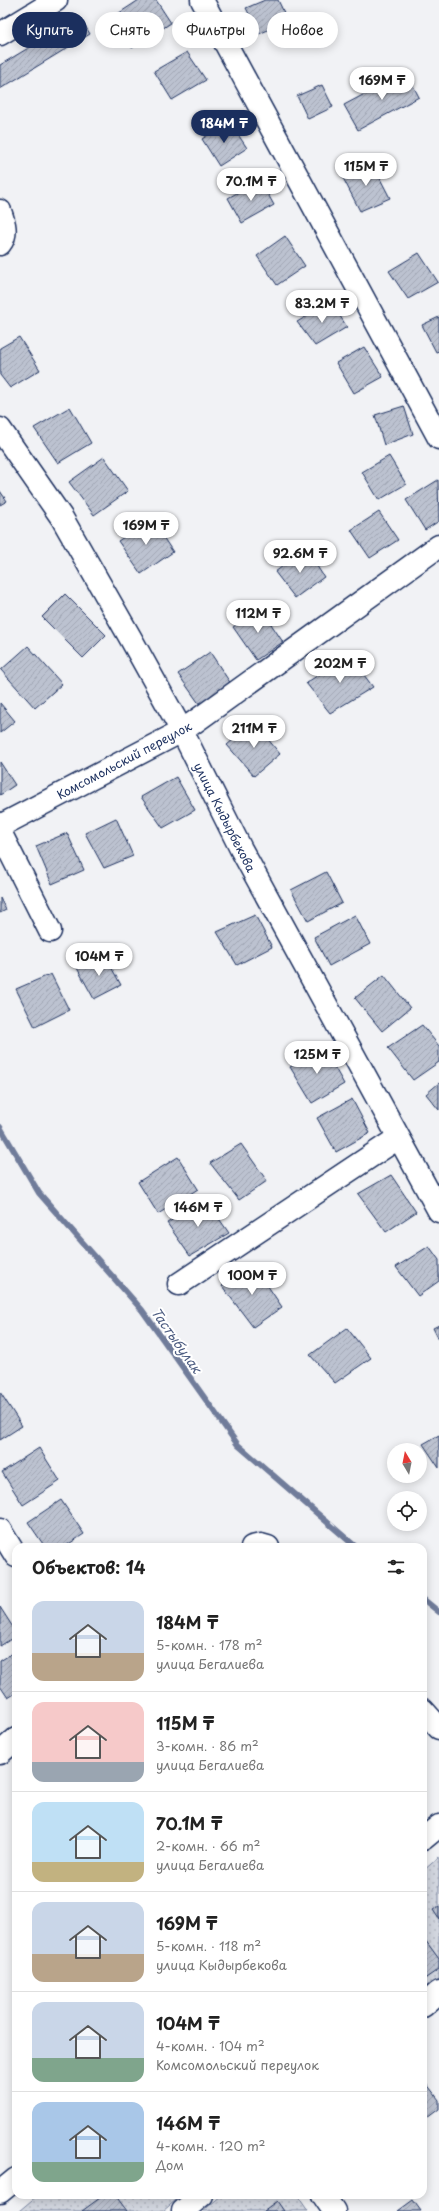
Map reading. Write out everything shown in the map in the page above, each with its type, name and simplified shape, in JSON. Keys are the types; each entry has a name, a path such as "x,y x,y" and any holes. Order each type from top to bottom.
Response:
{"street":[{"path":"0,34 56,0"},
{"path":"202,0 439,438"},
{"path":"0,211 4,223 4,238 0,244"},
{"name":"улица Кыдырбекова","path":"0,429 62,518 182,731 240,849 439,1211"},
{"name":"Комсомольский переулок","path":"0,826 182,731 439,546"},
{"path":"0,832 50,931"},
{"path":"179,1284 398,1138"},
{"path":"0,1530 12,1550"},
{"path":"427,1714 439,1728"},
{"path":"0,1753 12,1742"},
{"path":"427,1836 439,1826"},
{"path":"427,2002 439,1992"},
{"path":"0,2192 12,2182"},
{"path":"183,2211 197,2199"},
{"path":"326,2199 334,2211"}],"shaded area":[{"path":"439,1857 439,1979 427,1989 427,1868"},
{"path":"33,2199 177,2199 163,2211 19,2211"},
{"path":"217,2199 300,2199 308,2211 203,2211"}],"building":[{"path":"139,0 156,0 164,12 121,12"},
{"path":"265,0 278,0 284,12 267,12 267,30 259,34 259,12 248,12 246,8"},
{"path":"164,12 171,23 164,27"},
{"path":"87,29 90,34 87,36"},
{"path":"28,48 67,48 0,89 0,65"},
{"path":"187,52 206,80 172,100 154,71"},
{"path":"406,72 419,97 358,130 344,105"},
{"path":"322,85 333,107 308,119 297,96"},
{"path":"229,121 247,148 219,166 202,139"},
{"path":"372,163 390,198 360,211 342,176"},
{"path":"260,180 274,205 242,223 228,198"},
{"path":"285,236 305,266 277,285 257,256"},
{"path":"419,253 438,282 408,299 389,271"},
{"path":"331,302 347,327 315,346 297,322"},
{"path":"439,317 439,351 436,352 422,325"},
{"path":"19,337 40,370 10,388 0,375 0,348"},
{"path":"364,347 383,377 354,393 336,363"},
{"path":"404,406 413,434 384,445 375,415"},
{"path":"70,407 91,443 58,463 34,428"},
{"path":"389,456 406,484 379,500 362,472"},
{"path":"104,457 128,491 94,515 69,482"},
{"path":"438,480 439,521 425,530 406,500"},
{"path":"0,491 7,501 0,505"},
{"path":"379,512 398,540 370,558 351,530"},
{"path":"151,519 173,552 141,574 118,541"},
{"path":"306,549 324,577 295,598 275,572"},
{"path":"65,594 106,635 83,658 42,617"},
{"path":"261,609 283,642 256,660 233,627"},
{"path":"28,646 62,684 35,708 1,670"},
{"path":"210,652 231,684 200,705 178,674"},
{"path":"349,655 373,687 330,713 306,683"},
{"path":"0,703 15,721 0,733"},
{"path":"254,722 280,754 254,776 227,745"},
{"path":"0,762 15,785 0,795"},
{"path":"176,777 195,810 163,828 141,797"},
{"path":"116,818 133,856 104,868 85,833"},
{"path":"67,833 84,870 52,884 36,846"},
{"path":"326,872 342,903 308,921 291,890"},
{"path":"0,898 6,910 0,913"},
{"path":"255,915 272,947 237,965 217,932"},
{"path":"355,915 370,944 329,966 314,937"},
{"path":"105,956 121,985 94,999 77,968"},
{"path":"51,974 69,1010 35,1027 16,989"},
{"path":"384,975 410,1008 382,1031 355,998"},
{"path":"422,1025 439,1046 439,1062 413,1080 388,1048"},
{"path":"323,1047 344,1084 312,1103 290,1067"},
{"path":"439,1083 439,1110 426,1094"},
{"path":"352,1099 370,1133 336,1152 317,1118"},
{"path":"241,1144 267,1181 239,1200 210,1163"},
{"path":"178,1157 198,1189 158,1214 138,1182"},
{"path":"391,1175 416,1212 386,1232 358,1194"},
{"path":"206,1200 229,1233 190,1256 167,1223"},
{"path":"429,1246 439,1260 439,1281 418,1296 396,1267"},
{"path":"253,1264 282,1307 253,1327 222,1286"},
{"path":"439,1325 439,1340 433,1328"},
{"path":"347,1328 371,1358 335,1383 310,1355"},
{"path":"0,1392 22,1426 0,1440"},
{"path":"439,1435 439,1468 427,1450 427,1443 425,1443"},
{"path":"39,1448 60,1481 23,1505 2,1472"},
{"path":"61,1500 84,1534 70,1543 42,1543 28,1522"},
{"path":"0,1607 12,1626 12,1638 0,1646"},
{"path":"12,1654 12,1696 8,1698 0,1686 0,1661"},
{"path":"439,1906 439,1919 433,1910"},
{"path":"427,1942 439,1959 439,1969 427,1977"},
{"path":"427,2084 439,2100 439,2109 427,2118"},
{"path":"98,2199 118,2199 127,2211 82,2211"},
{"path":"413,2200 421,2211 398,2211"},
{"path":"277,2201 284,2211 263,2211"}],"waterway":[{"name":"Тастыбулак","path":"0,1127 39,1193 142,1310 238,1445 351,1543"},
{"name":"Тастыбулак","path":"427,1602 439,1612"}]}
